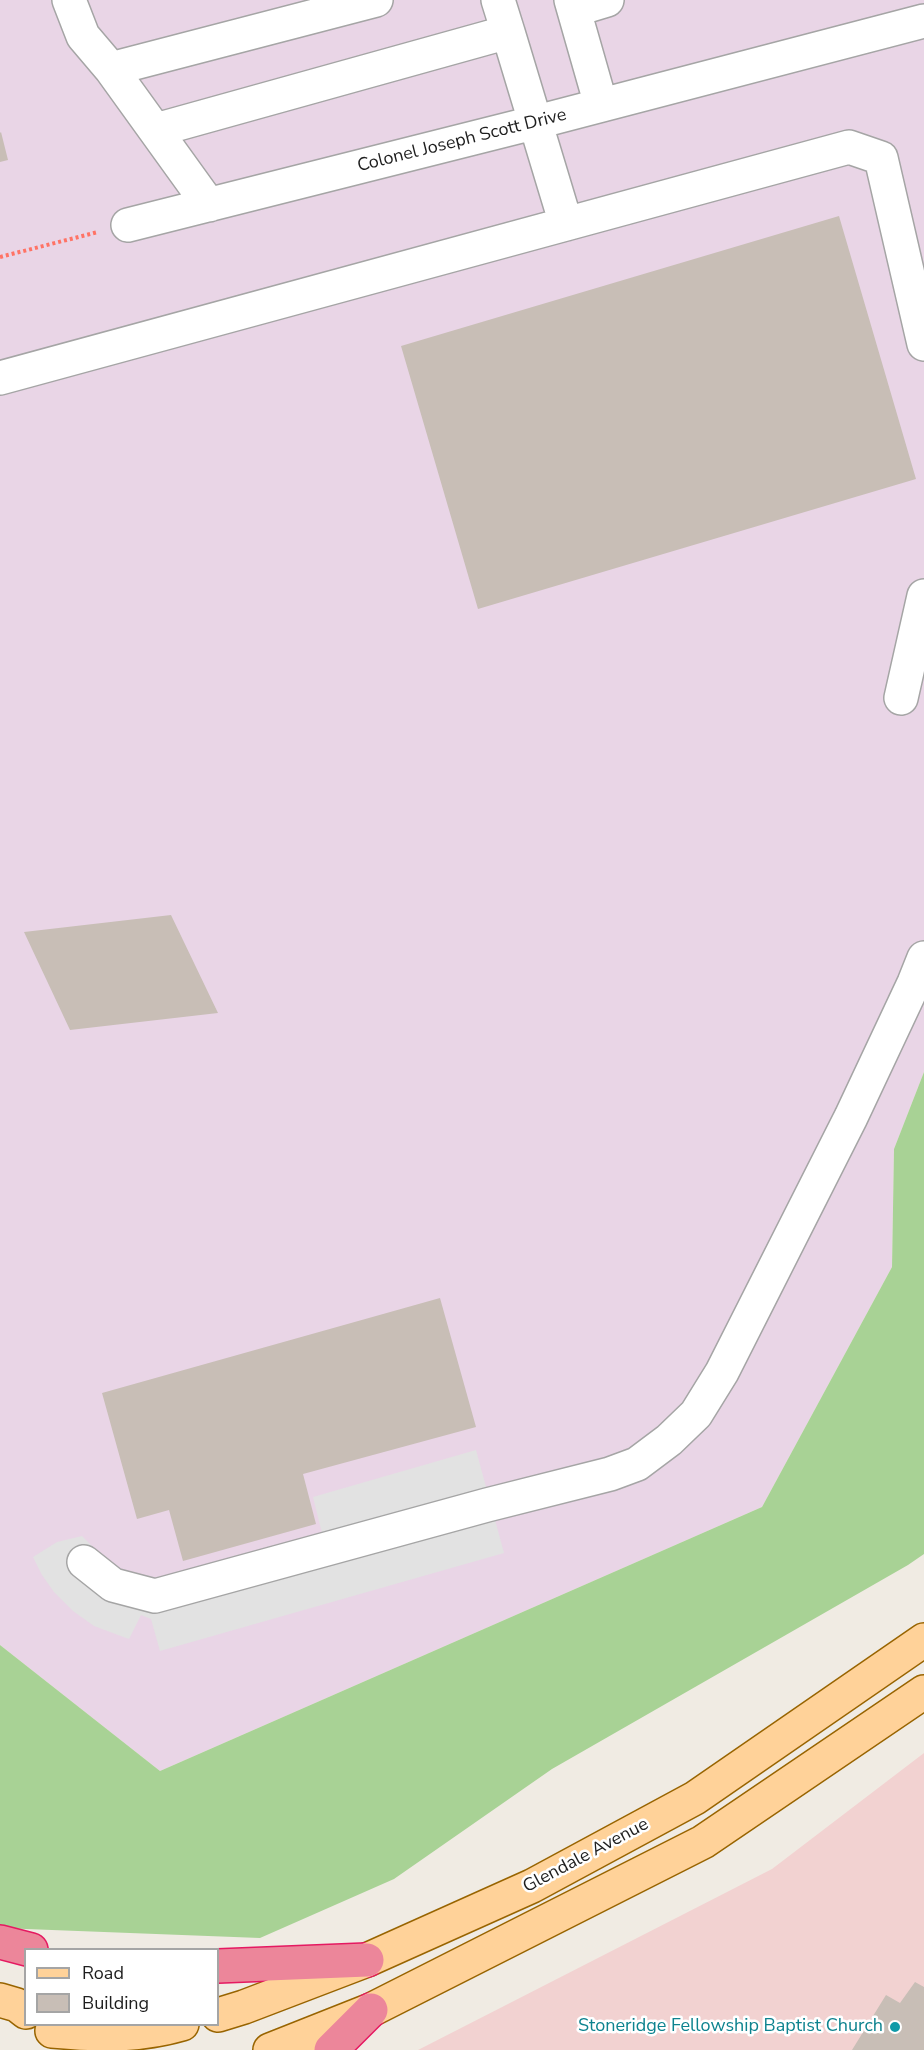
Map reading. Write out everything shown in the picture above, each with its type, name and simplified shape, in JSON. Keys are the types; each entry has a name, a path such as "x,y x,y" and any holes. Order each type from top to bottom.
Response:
{"highway":[{"path":"0,1942 24,1948"},
{"path":"219,1966 367,1960"},
{"path":"331,2050 371,2010"}],"main road":[{"name":"Glendale Avenue","path":"219,2015 367,1960 532,1886 695,1798 924,1640"},
{"path":"270,2050 371,2010 703,1842 924,1692"},
{"path":"0,2000 17,2005 24,2010"},
{"path":"53,2035 140,2034 177,2026"}],"street":[{"path":"69,0 83,36 111,69 209,205"},
{"path":"111,69 376,0"},
{"path":"498,0 537,122 566,224"},
{"path":"601,105 573,5 607,0"},
{"name":"Colonel Joseph Scott Drive","path":"128,225 924,21"},
{"path":"156,130 508,32"},
{"path":"0,378 849,147 881,158 924,344"},
{"path":"901,698 924,596"},
{"path":"84,1562 113,1585 155,1596 487,1505 610,1474 637,1464 669,1440 696,1414 722,1372 851,1117 924,958"}],"path":[{"path":"0,257 128,225"}],"shaded area":[{"path":"0,0 924,0 924,1072 894,1149 892,1267 762,1507 160,1771 0,1645"},
{"path":"476,1450 504,1553 160,1651 151,1619 141,1615 129,1639 94,1626 73,1611 54,1592 33,1557 57,1542 82,1536 108,1562 144,1582 323,1537 313,1497"},
{"path":"924,1753 924,2050 418,2050 772,1869"}],"green space":[{"path":"924,1072 924,1554 552,1769 394,1879 260,1938 0,1928 0,1645 160,1771 762,1507 892,1267 894,1149"}],"building":[{"path":"0,133 8,160 0,162"},
{"path":"839,216 916,479 478,609 401,346"},
{"path":"171,915 218,1013 70,1030 24,932"},
{"path":"440,1298 476,1427 303,1474 316,1524 183,1561 169,1510 137,1519 102,1393"},
{"name":"Stoneridge Fellowship Baptist Church","path":"915,1982 924,1987 924,2050 852,2050 886,1995 900,2003"}],"place":[{"name":"Stoneridge Fellowship Baptist Church","path":"895,2027"}]}
